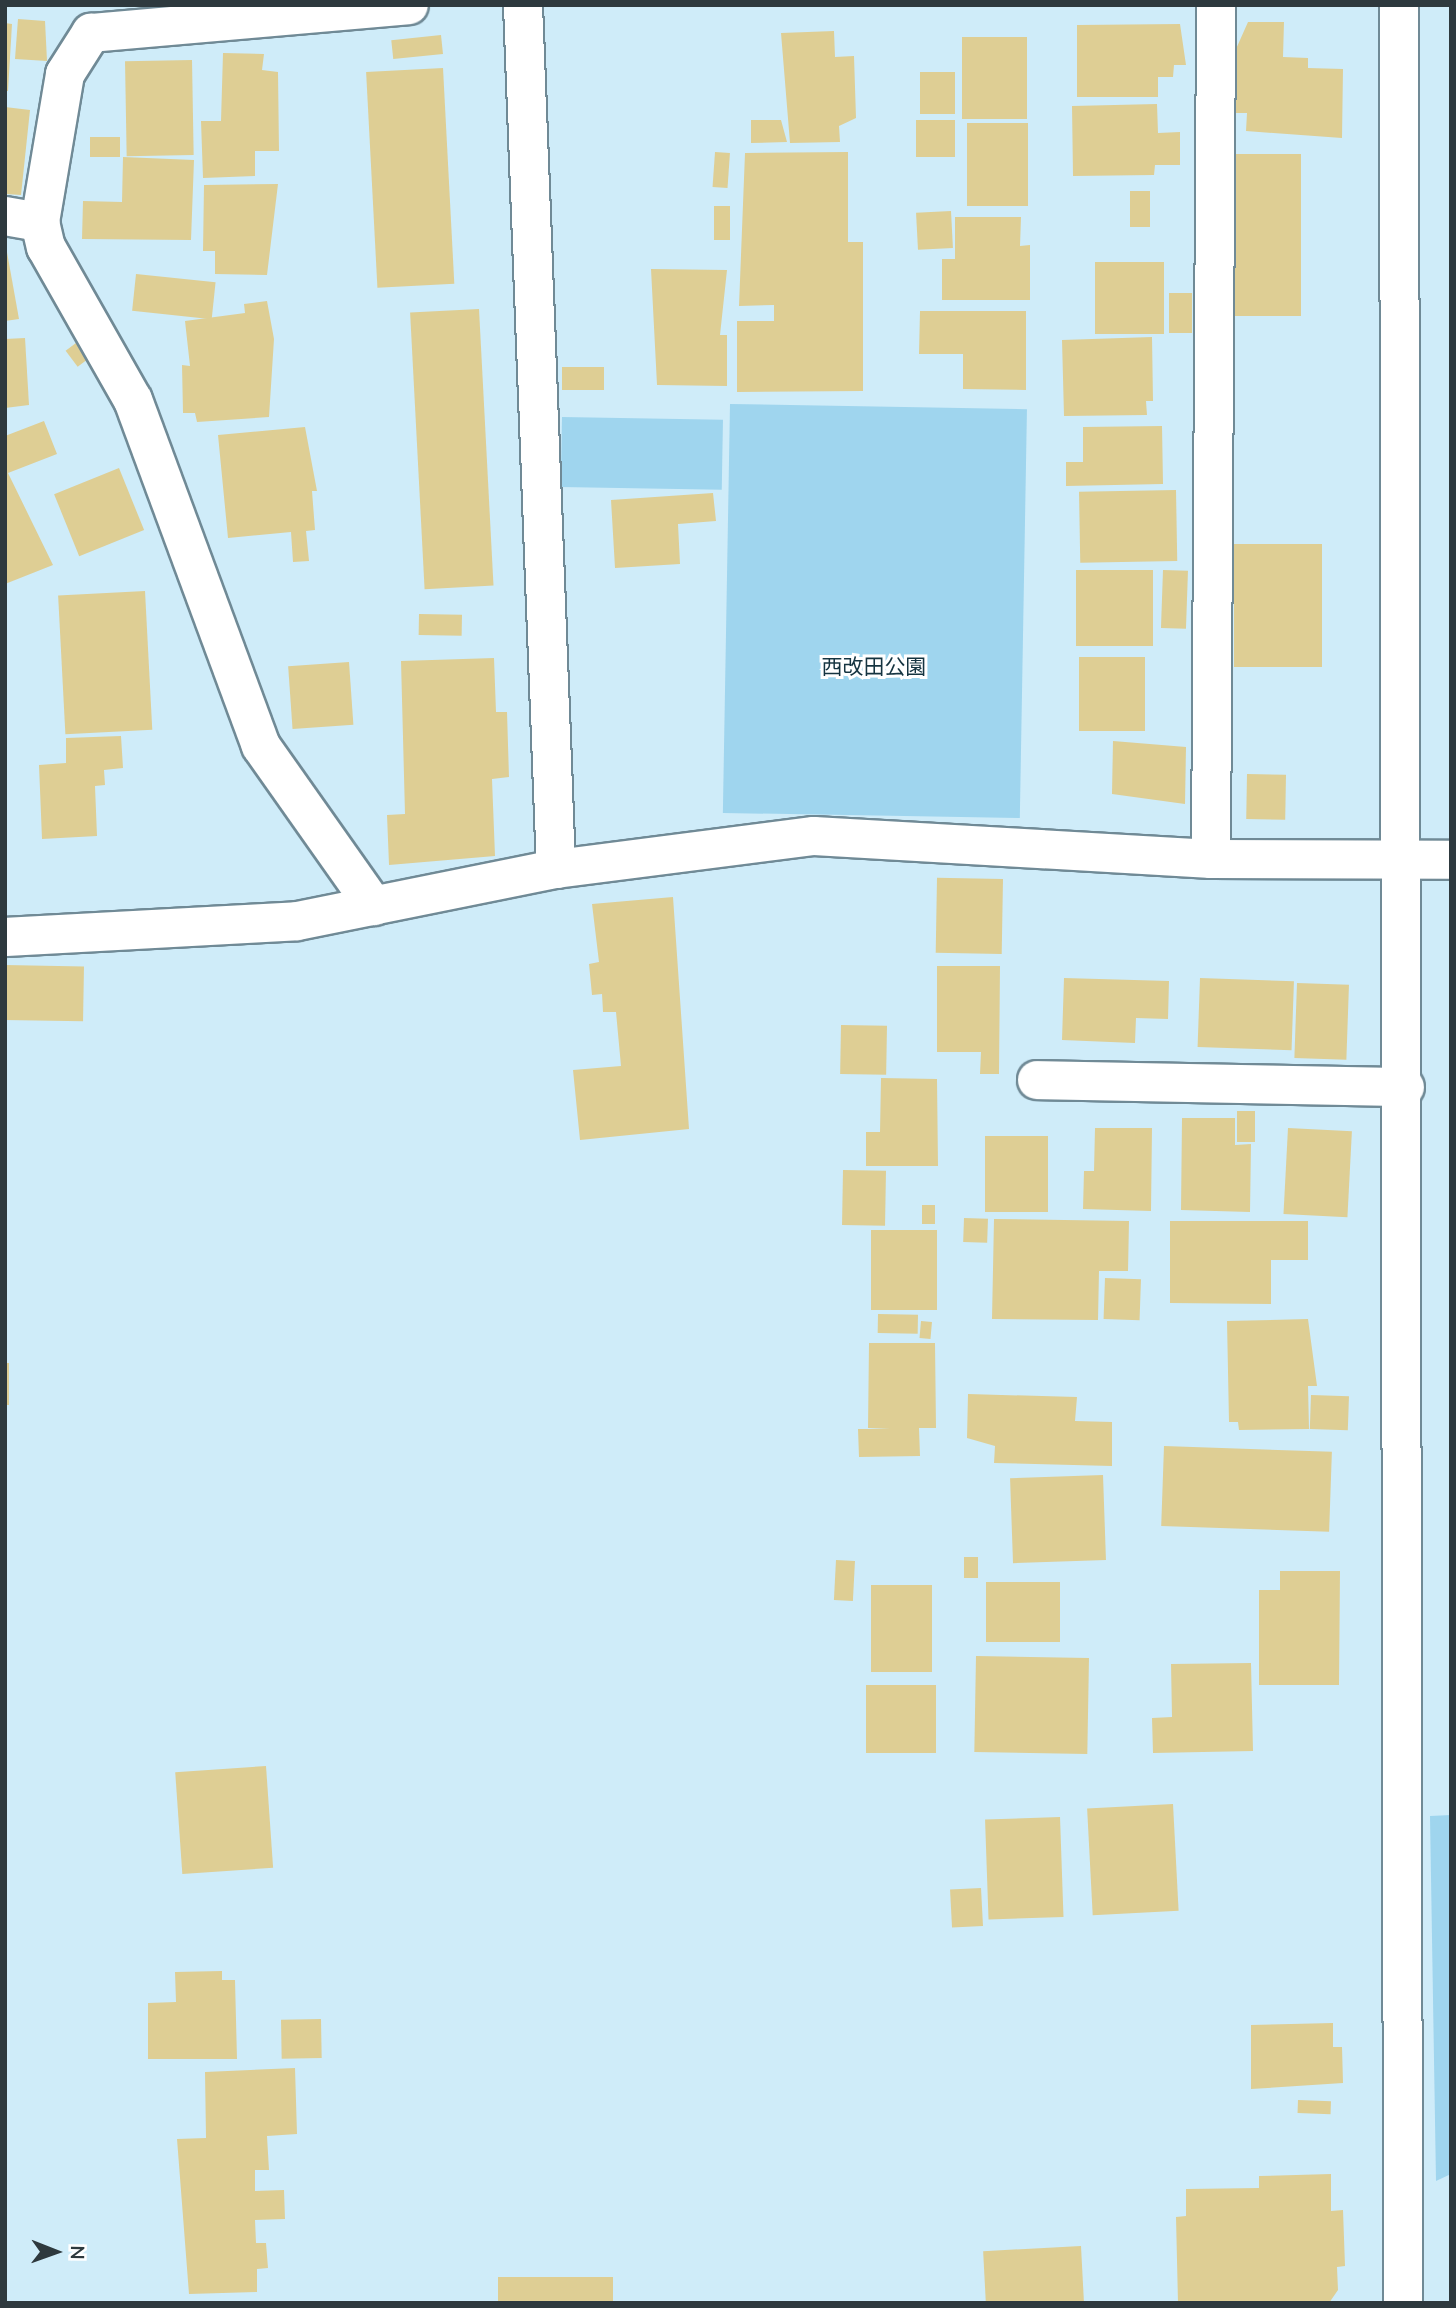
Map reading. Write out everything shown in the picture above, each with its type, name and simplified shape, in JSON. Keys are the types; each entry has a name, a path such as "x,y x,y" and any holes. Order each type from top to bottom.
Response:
{"street":[{"path":"374,906 261,746 133,400 46,247 23,219 65,74 91,33 409,5"},
{"path":"523,5 556,869"},
{"path":"1211,859 1216,5"},
{"path":"1399,5 1398,859 1405,1087 1403,2303"},
{"path":"5,937 297,920 556,869 814,836 1211,859 1451,860"},
{"path":"1037,1080 1405,1087"}],"green space":[{"name":"西改田公園","path":"730,404 1027,409 1020,818 723,813"},
{"path":"562,417 723,420 722,490 561,487"},
{"path":"1451,1815 1451,2174 1436,2181 1430,1816"}],"building":[{"path":"18,19 45,21 47,61 15,59"},
{"path":"1248,22 1284,22 1283,57 1308,58 1308,68 1343,69 1342,138 1246,131 1247,113 1235,113 1236,49"},
{"path":"5,23 12,24 8,91 5,91"},
{"path":"1180,24 1186,65 1174,65 1173,77 1158,77 1158,97 1077,97 1077,25"},
{"path":"834,31 835,57 854,56 856,118 839,126 840,142 790,143 781,33"},
{"path":"441,35 443,54 393,59 391,40"},
{"path":"962,37 1027,37 1027,119 962,119"},
{"path":"223,53 264,54 262,70 278,72 279,151 255,151 255,176 203,178 201,121 221,121"},
{"path":"192,60 194,155 127,156 125,61"},
{"path":"443,68 454,284 377,288 366,72"},
{"path":"920,72 955,72 955,114 920,114"},
{"path":"1157,104 1158,133 1180,132 1180,165 1155,165 1154,175 1073,176 1072,106"},
{"path":"5,107 30,110 21,195 5,194"},
{"path":"751,120 781,120 787,142 751,143"},
{"path":"916,120 955,120 955,157 916,157"},
{"path":"967,123 1028,123 1028,206 967,206"},
{"path":"90,137 120,137 120,157 90,157"},
{"path":"715,152 730,153 728,188 713,187"},
{"path":"848,152 848,242 863,242 863,391 737,392 737,321 774,321 774,305 739,306 745,153"},
{"path":"1224,154 1301,154 1301,316 1224,316"},
{"path":"123,157 194,160 191,240 82,239 83,201 122,202"},
{"path":"278,184 267,275 215,274 215,251 203,251 204,185"},
{"path":"1130,191 1150,191 1150,227 1130,227"},
{"path":"714,206 730,206 730,240 714,240"},
{"path":"951,211 953,248 918,250 916,213"},
{"path":"955,217 1021,217 1020,246 1030,245 1030,300 942,300 942,259 955,259"},
{"path":"5,241 19,319 5,321"},
{"path":"1095,262 1164,262 1164,334 1095,334"},
{"path":"651,269 727,270 720,335 727,335 727,386 657,385"},
{"path":"136,274 216,282 212,319 132,311"},
{"path":"1169,293 1192,293 1192,333 1169,333"},
{"path":"267,301 274,339 269,417 197,422 195,413 183,413 182,365 190,366 185,321 245,313 244,304"},
{"path":"479,309 493,586 425,589 410,313"},
{"path":"920,311 1026,311 1026,390 963,389 963,354 919,354"},
{"path":"1152,337 1153,401 1146,401 1147,415 1064,416 1062,340"},
{"path":"25,338 29,405 5,408 5,339"},
{"path":"80,340 92,356 78,367 66,351"},
{"path":"562,367 604,367 604,390 562,390"},
{"path":"44,421 57,454 8,473 53,565 5,584 5,436"},
{"path":"1162,426 1163,484 1066,486 1066,462 1083,462 1083,427"},
{"path":"305,427 317,491 312,491 315,530 306,531 309,561 293,562 291,532 228,538 218,435"},
{"path":"119,468 144,530 79,556 54,494"},
{"path":"1176,490 1177,561 1080,563 1079,492"},
{"path":"713,493 716,521 678,524 680,564 615,568 611,500"},
{"path":"1234,544 1322,544 1322,667 1234,667"},
{"path":"1076,570 1153,570 1153,646 1076,646"},
{"path":"1163,570 1188,571 1186,629 1161,628"},
{"path":"145,591 152,730 65,734 58,596"},
{"path":"419,614 462,615 462,636 419,635"},
{"path":"1079,657 1145,657 1145,731 1079,731"},
{"path":"494,658 496,712 507,712 509,777 492,779 495,856 389,865 387,815 405,814 401,661"},
{"path":"349,662 353,725 293,729 288,666"},
{"path":"121,736 123,768 104,770 105,785 95,786 97,836 42,839 39,765 66,763 66,738"},
{"path":"1113,741 1186,747 1185,804 1112,794"},
{"path":"1247,774 1286,775 1285,820 1246,819"},
{"path":"937,878 1003,879 1002,954 936,953"},
{"path":"673,897 689,1129 580,1140 573,1070 621,1066 616,1012 603,1012 602,994 592,995 589,964 599,962 592,904"},
{"path":"5,965 84,966 83,1021 5,1020"},
{"path":"937,966 1000,966 999,1074 980,1074 981,1052 937,1052"},
{"path":"1064,978 1169,981 1168,1019 1136,1018 1135,1043 1062,1040"},
{"path":"1200,978 1294,981 1292,1050 1198,1047"},
{"path":"1297,983 1349,985 1346,1060 1294,1058"},
{"path":"841,1025 887,1026 886,1075 840,1074"},
{"path":"881,1078 937,1079 938,1166 866,1166 866,1132 880,1132"},
{"path":"1237,1111 1255,1111 1255,1142 1237,1142"},
{"path":"1182,1118 1235,1118 1235,1145 1251,1144 1250,1212 1181,1210"},
{"path":"1095,1128 1152,1128 1151,1211 1083,1209 1084,1171 1094,1171"},
{"path":"1288,1128 1352,1131 1347,1217 1283,1214"},
{"path":"985,1136 1048,1136 1048,1212 985,1212"},
{"path":"843,1170 886,1171 885,1226 842,1225"},
{"path":"922,1205 935,1205 935,1224 922,1224"},
{"path":"964,1218 988,1219 987,1243 963,1242"},
{"path":"994,1219 1129,1221 1128,1271 1099,1271 1098,1320 992,1319"},
{"path":"1170,1221 1308,1221 1308,1260 1271,1260 1271,1304 1170,1303"},
{"path":"871,1230 937,1230 937,1310 871,1310"},
{"path":"1105,1278 1141,1279 1140,1320 1104,1319"},
{"path":"878,1314 918,1315 918,1334 878,1333"},
{"path":"1308,1319 1317,1386 1308,1386 1309,1429 1239,1430 1238,1422 1229,1422 1227,1321"},
{"path":"921,1321 932,1322 930,1339 920,1338"},
{"path":"869,1343 935,1343 936,1428 919,1428 920,1456 859,1457 858,1429 890,1429 868,1428"},
{"path":"5,1363 9,1363 9,1405 5,1405"},
{"path":"968,1394 1077,1397 1075,1421 1112,1422 1112,1466 994,1463 995,1446 967,1438"},
{"path":"1311,1395 1349,1396 1348,1430 1310,1429"},
{"path":"1164,1446 1332,1452 1329,1532 1161,1526"},
{"path":"1103,1475 1106,1560 1013,1563 1010,1478"},
{"path":"964,1557 978,1557 978,1578 964,1578"},
{"path":"836,1560 855,1561 853,1601 834,1600"},
{"path":"1280,1571 1340,1571 1339,1685 1259,1685 1259,1590 1280,1590"},
{"path":"986,1582 1060,1582 1060,1642 986,1642"},
{"path":"871,1585 932,1585 932,1672 871,1672"},
{"path":"976,1656 1089,1658 1087,1754 974,1752"},
{"path":"1251,1663 1253,1751 1153,1753 1152,1718 1172,1717 1171,1664"},
{"path":"866,1685 936,1685 936,1753 866,1753"},
{"path":"266,1766 273,1868 182,1874 175,1772"},
{"path":"1173,1804 1179,1911 1093,1915 1087,1809"},
{"path":"1060,1817 1063,1917 989,1920 985,1820"},
{"path":"981,1888 983,1926 952,1928 950,1890"},
{"path":"222,1971 222,1980 235,1980 237,2059 148,2059 148,2003 176,2002 175,1972"},
{"path":"321,2019 322,2058 282,2059 281,2020"},
{"path":"1333,2023 1333,2047 1342,2047 1343,2083 1251,2089 1251,2025"},
{"path":"295,2068 297,2134 267,2136 269,2170 255,2170 255,2191 284,2190 285,2219 255,2220 256,2243 266,2243 268,2268 257,2269 257,2292 189,2294 177,2139 206,2138 205,2072"},
{"path":"1298,2100 1331,2101 1331,2114 1298,2113"},
{"path":"1331,2174 1331,2211 1343,2210 1345,2266 1337,2267 1338,2290 1329,2303 1178,2303 1176,2217 1186,2216 1186,2189 1259,2188 1259,2176"},
{"path":"1081,2246 1084,2303 986,2303 983,2251"},
{"path":"498,2277 613,2277 613,2303 498,2303"}]}
